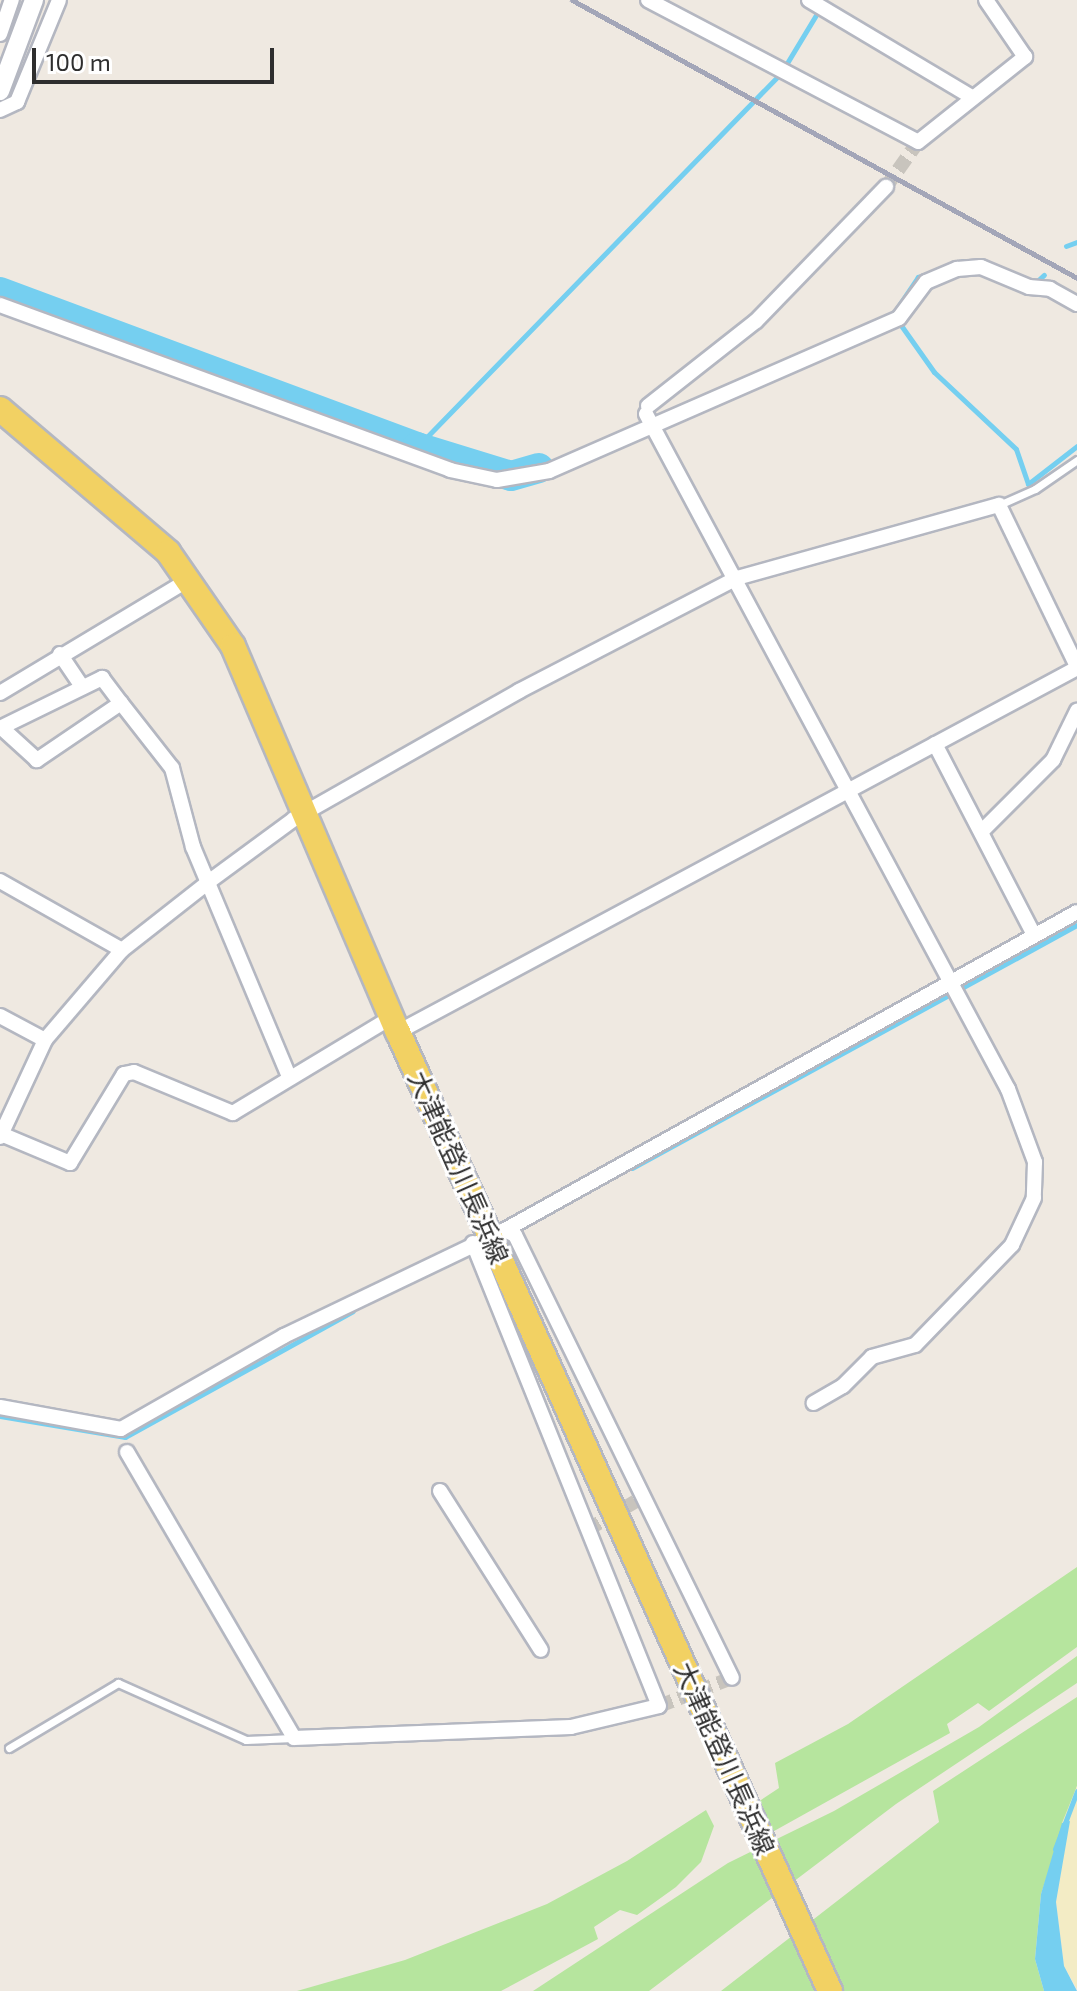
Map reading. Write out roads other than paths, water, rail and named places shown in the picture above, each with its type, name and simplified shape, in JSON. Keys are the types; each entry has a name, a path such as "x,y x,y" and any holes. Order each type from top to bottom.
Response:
{"main road":[{"name":"大津能登川長浜線","path":"0,409 107,495 190,579 233,646 489,1237 830,1991"}],"street":[{"path":"0,34 12,0"},
{"path":"0,91 34,0"},
{"path":"0,110 17,102 59,0"},
{"path":"648,0 669,5 918,142 970,96 1025,57 989,4 977,0"},
{"path":"809,0 970,96"},
{"path":"814,1403 843,1386 872,1357 915,1345 1012,1245 1034,1198 1035,1162 1020,1114 647,410 756,321 886,187"},
{"path":"0,305 450,470 497,480 549,471 654,428 899,318 926,282 957,269 981,267 1029,287 1050,289 1077,304"},
{"path":"999,505 1077,667 849,790 289,1076 233,1113 210,1108 134,1072 124,1074 70,1163 1,1135 45,1040 122,950 207,883 304,813 519,691 737,578 999,505"},
{"path":"0,693 60,654 190,579"},
{"path":"60,654 82,687"},
{"path":"121,703 37,760 2,729 102,678 172,768 207,883 289,1076"},
{"path":"984,829 1053,760 1077,711"},
{"path":"935,744 984,829 1033,933"},
{"path":"0,881 122,950"},
{"path":"0,1407 121,1429 284,1336 489,1237 954,988 1033,933 1077,912"},
{"path":"0,1016 45,1040"},
{"path":"489,1237 515,1235 732,1678"},
{"path":"127,1452 294,1738 571,1727 659,1706 489,1237"},
{"path":"440,1491 541,1650"}],"lane":[{"path":"999,505 1035,489 1077,460"},
{"path":"9,1748 118,1683 246,1740 294,1738"}],"water":[{"path":"1070,1821 1056,1902 1064,1966 1077,1991 1044,1991 1035,1959 1041,1894 1062,1823"}],"waterway":[{"path":"417,447 781,73 825,0"},
{"path":"1066,246 1077,242"},
{"path":"978,261 963,261 918,277 893,314 934,372 1016,449 1028,484 1077,446"},
{"path":"1035,283 1044,275"},
{"path":"0,292 417,447 511,476 539,468"},
{"path":"632,1168 1077,925"},
{"path":"0,1416 125,1437 353,1311"},
{"path":"1055,1849 1077,1791"}],"tunnel":[{"path":"886,187 918,142"},
{"path":"587,1530 643,1497"},
{"path":"659,1706 732,1678"}],"railway":[{"path":"572,0 1077,278"}]}
